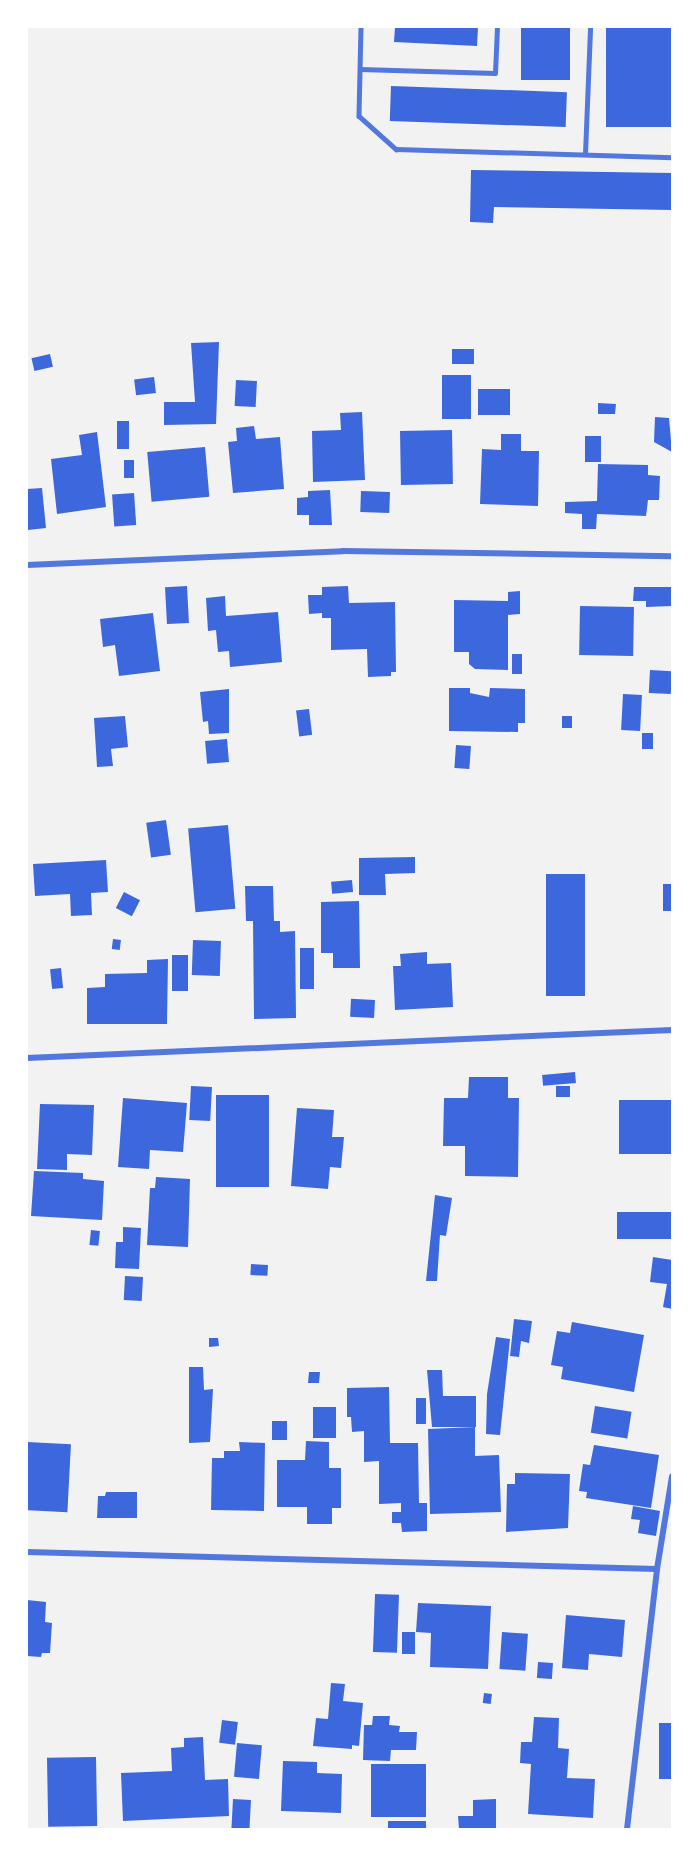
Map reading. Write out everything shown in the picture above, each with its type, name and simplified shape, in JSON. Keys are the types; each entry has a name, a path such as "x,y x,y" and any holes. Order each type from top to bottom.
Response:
{"street":[{"path":"27,565 343,551 672,556"},
{"path":"27,1058 672,1030"},
{"path":"627,1829 657,1569 672,1476"},
{"path":"27,1552 657,1569"}],"lane":[{"path":"361,27 359,116 396,149 672,157"},
{"path":"360,69 495,73 496,27"},
{"path":"585,154 590,27"}],"building":[{"path":"395,27 478,27 477,46 394,42"},
{"path":"521,27 570,27 570,80 521,80"},
{"path":"606,27 672,27 672,127 606,127"},
{"path":"391,86 567,92 566,127 390,121"},
{"path":"471,170 672,173 672,210 494,207 493,223 470,222"},
{"path":"219,342 216,424 164,425 164,402 195,402 191,343"},
{"path":"452,349 474,349 474,364 452,364"},
{"path":"50,354 53,367 34,371 31,358"},
{"path":"442,375 471,375 471,419 442,419"},
{"path":"154,377 156,393 136,395 134,379"},
{"path":"236,380 257,381 256,407 235,406"},
{"path":"478,389 510,389 510,415 478,415"},
{"path":"598,403 616,404 615,414 598,414"},
{"path":"362,412 365,480 313,482 312,431 341,430 340,413"},
{"path":"655,417 669,418 672,452 654,442"},
{"path":"117,421 129,421 129,449 117,449"},
{"path":"254,426 256,439 280,437 284,489 233,493 228,442 237,441 236,428"},
{"path":"452,430 453,484 401,485 400,431"},
{"path":"97,432 106,507 57,514 51,459 82,455 79,435"},
{"path":"501,434 521,434 521,451 539,451 538,506 480,504 482,449 501,450"},
{"path":"585,436 601,436 601,462 585,462"},
{"path":"205,447 209,497 152,502 147,452"},
{"path":"124,460 134,460 134,478 124,478"},
{"path":"598,464 648,465 648,475 660,476 659,500 648,500 646,516 597,514 596,529 582,529 582,514 565,513 565,502 597,501"},
{"path":"42,488 46,528 28,530 27,489"},
{"path":"330,490 332,525 309,525 309,515 297,515 297,498 308,497 308,491"},
{"path":"361,491 390,492 389,513 360,512"},
{"path":"134,493 136,525 114,526 112,495"},
{"path":"187,586 189,623 167,624 165,587"},
{"path":"348,586 349,603 395,602 396,672 391,672 391,676 368,677 367,649 331,650 331,618 322,618 322,613 309,614 308,595 322,595 322,587"},
{"path":"634,587 672,587 672,606 646,607 646,601 633,601"},
{"path":"520,591 520,614 508,615 508,670 475,669 469,664 469,652 454,652 454,600 508,601 508,592"},
{"path":"225,596 226,616 278,612 282,662 230,667 229,651 218,652 216,630 208,631 206,598"},
{"path":"580,606 634,607 633,656 579,655"},
{"path":"153,613 160,671 119,676 115,645 103,647 100,619"},
{"path":"512,654 522,654 522,674 512,674"},
{"path":"650,670 672,671 671,694 649,693"},
{"path":"449,688 470,688 470,693 489,697 490,688 525,689 525,723 518,723 518,732 449,731"},
{"path":"229,689 229,733 209,734 208,721 203,722 200,692"},
{"path":"623,694 642,695 640,731 621,730"},
{"path":"309,709 312,735 299,736 296,711"},
{"path":"125,716 128,747 111,749 113,766 97,767 94,718"},
{"path":"562,716 572,716 572,728 562,728"},
{"path":"642,733 653,733 653,749 642,749"},
{"path":"227,739 229,762 207,764 205,741"},
{"path":"456,745 471,746 469,769 454,768"},
{"path":"166,820 171,855 151,857 146,823"},
{"path":"228,825 235,909 195,912 188,828"},
{"path":"415,857 415,873 385,874 386,895 359,895 359,858"},
{"path":"106,860 108,892 91,893 92,915 71,916 70,894 35,896 33,864"},
{"path":"546,874 585,874 585,996 546,996"},
{"path":"352,880 353,892 332,894 331,882"},
{"path":"663,884 672,884 672,911 663,911"},
{"path":"245,886 273,886 274,921 280,921 280,932 295,931 296,1018 254,1019 253,921 246,921"},
{"path":"124,892 140,900 132,916 116,908"},
{"path":"359,901 360,968 333,968 333,953 321,953 321,902"},
{"path":"113,939 121,940 120,950 112,949"},
{"path":"193,940 221,941 220,976 192,975"},
{"path":"300,948 314,948 314,989 300,989"},
{"path":"427,952 427,964 451,963 453,1007 395,1010 393,966 401,966 400,954"},
{"path":"172,955 188,955 188,991 172,991"},
{"path":"168,959 167,1024 87,1024 87,988 105,987 105,974 147,973 147,960"},
{"path":"61,968 63,988 52,989 50,969"},
{"path":"351,999 375,1000 374,1018 350,1017"},
{"path":"575,1072 576,1083 543,1086 542,1075"},
{"path":"469,1077 508,1077 508,1098 519,1098 518,1177 465,1176 465,1146 443,1146 444,1098 468,1098"},
{"path":"191,1086 212,1087 210,1121 189,1120"},
{"path":"556,1086 570,1086 570,1097 556,1097"},
{"path":"216,1095 269,1095 269,1187 216,1187"},
{"path":"123,1098 187,1103 183,1152 150,1150 149,1169 118,1167"},
{"path":"619,1100 672,1100 672,1154 619,1154"},
{"path":"40,1104 94,1105 92,1155 67,1154 67,1170 37,1169"},
{"path":"297,1108 334,1110 332,1137 344,1137 341,1168 330,1167 328,1189 291,1186"},
{"path":"34,1171 83,1173 83,1179 104,1181 102,1220 31,1216"},
{"path":"156,1177 190,1179 188,1247 147,1245 150,1188 155,1188"},
{"path":"435,1195 452,1198 446,1236 440,1235 437,1281 426,1281"},
{"path":"617,1212 672,1212 672,1239 617,1239"},
{"path":"123,1227 141,1228 139,1269 115,1268 116,1242 123,1242"},
{"path":"91,1230 100,1231 98,1246 89,1245"},
{"path":"653,1257 672,1260 672,1309 663,1307 667,1284 650,1282"},
{"path":"251,1264 268,1265 267,1276 250,1275"},
{"path":"125,1276 143,1277 142,1301 124,1300"},
{"path":"514,1319 532,1321 529,1343 521,1341 519,1357 510,1356"},
{"path":"572,1322 644,1335 634,1392 561,1379 563,1367 551,1365 557,1331 570,1333"},
{"path":"496,1337 510,1339 500,1435 486,1434 487,1394"},
{"path":"209,1338 218,1338 219,1346 209,1347"},
{"path":"189,1367 203,1367 204,1390 213,1389 210,1442 189,1443"},
{"path":"427,1370 442,1370 443,1396 476,1396 476,1427 432,1427"},
{"path":"309,1372 320,1372 319,1383 308,1383"},
{"path":"389,1387 390,1443 418,1443 419,1503 427,1503 427,1531 402,1532 401,1523 392,1523 392,1512 401,1512 401,1503 379,1504 379,1461 364,1462 364,1431 352,1432 351,1417 347,1417 347,1388"},
{"path":"416,1398 426,1398 426,1424 416,1424"},
{"path":"595,1406 632,1412 627,1438 591,1433"},
{"path":"313,1407 336,1407 336,1438 313,1438"},
{"path":"272,1421 287,1421 287,1440 272,1440"},
{"path":"475,1427 475,1456 499,1455 501,1512 430,1514 428,1429"},
{"path":"306,1441 329,1442 329,1468 341,1468 341,1508 332,1508 332,1524 307,1524 307,1507 277,1507 277,1460 305,1460"},
{"path":"27,1442 71,1444 67,1512 27,1510"},
{"path":"239,1442 265,1443 264,1511 211,1510 212,1458 224,1458 224,1451 240,1451"},
{"path":"594,1445 659,1455 651,1508 586,1498 587,1492 579,1491 583,1464 590,1465"},
{"path":"515,1473 570,1474 568,1528 506,1532 507,1484 515,1484"},
{"path":"106,1492 137,1492 137,1518 97,1518 98,1496 105,1496"},
{"path":"633,1506 660,1511 656,1536 638,1533 640,1520 631,1519"},
{"path":"375,1594 399,1595 397,1653 373,1652"},
{"path":"27,1600 46,1602 45,1622 52,1623 50,1653 42,1653 41,1657 27,1656"},
{"path":"418,1603 491,1606 488,1669 430,1667 431,1633 416,1632"},
{"path":"566,1615 625,1620 622,1657 589,1654 588,1670 562,1668"},
{"path":"402,1632 415,1632 415,1654 402,1654"},
{"path":"502,1632 528,1634 525,1671 499,1669"},
{"path":"538,1662 553,1663 552,1679 537,1678"},
{"path":"331,1683 345,1684 343,1701 363,1703 359,1746 352,1745 352,1749 313,1746 316,1718 328,1719"},
{"path":"484,1693 492,1694 491,1704 483,1703"},
{"path":"373,1716 390,1716 389,1725 400,1726 399,1732 417,1732 416,1750 391,1750 390,1761 363,1760 364,1725 372,1725"},
{"path":"534,1717 559,1718 558,1748 569,1749 567,1778 595,1779 593,1818 528,1814 531,1764 520,1763 521,1742 532,1742"},
{"path":"222,1720 238,1722 235,1745 219,1743"},
{"path":"659,1723 672,1723 672,1779 659,1779"},
{"path":"203,1737 205,1780 228,1779 229,1816 123,1821 121,1773 172,1771 171,1748 184,1747 184,1738"},
{"path":"237,1743 262,1745 259,1779 234,1777"},
{"path":"96,1757 97,1826 48,1827 47,1758"},
{"path":"283,1761 317,1762 317,1773 342,1774 341,1813 281,1811"},
{"path":"371,1764 426,1764 426,1817 371,1817"},
{"path":"233,1799 251,1800 249,1829 231,1829"},
{"path":"496,1799 496,1829 459,1829 458,1816 473,1816 473,1800"},
{"path":"388,1821 426,1821 426,1829 388,1829"}]}
